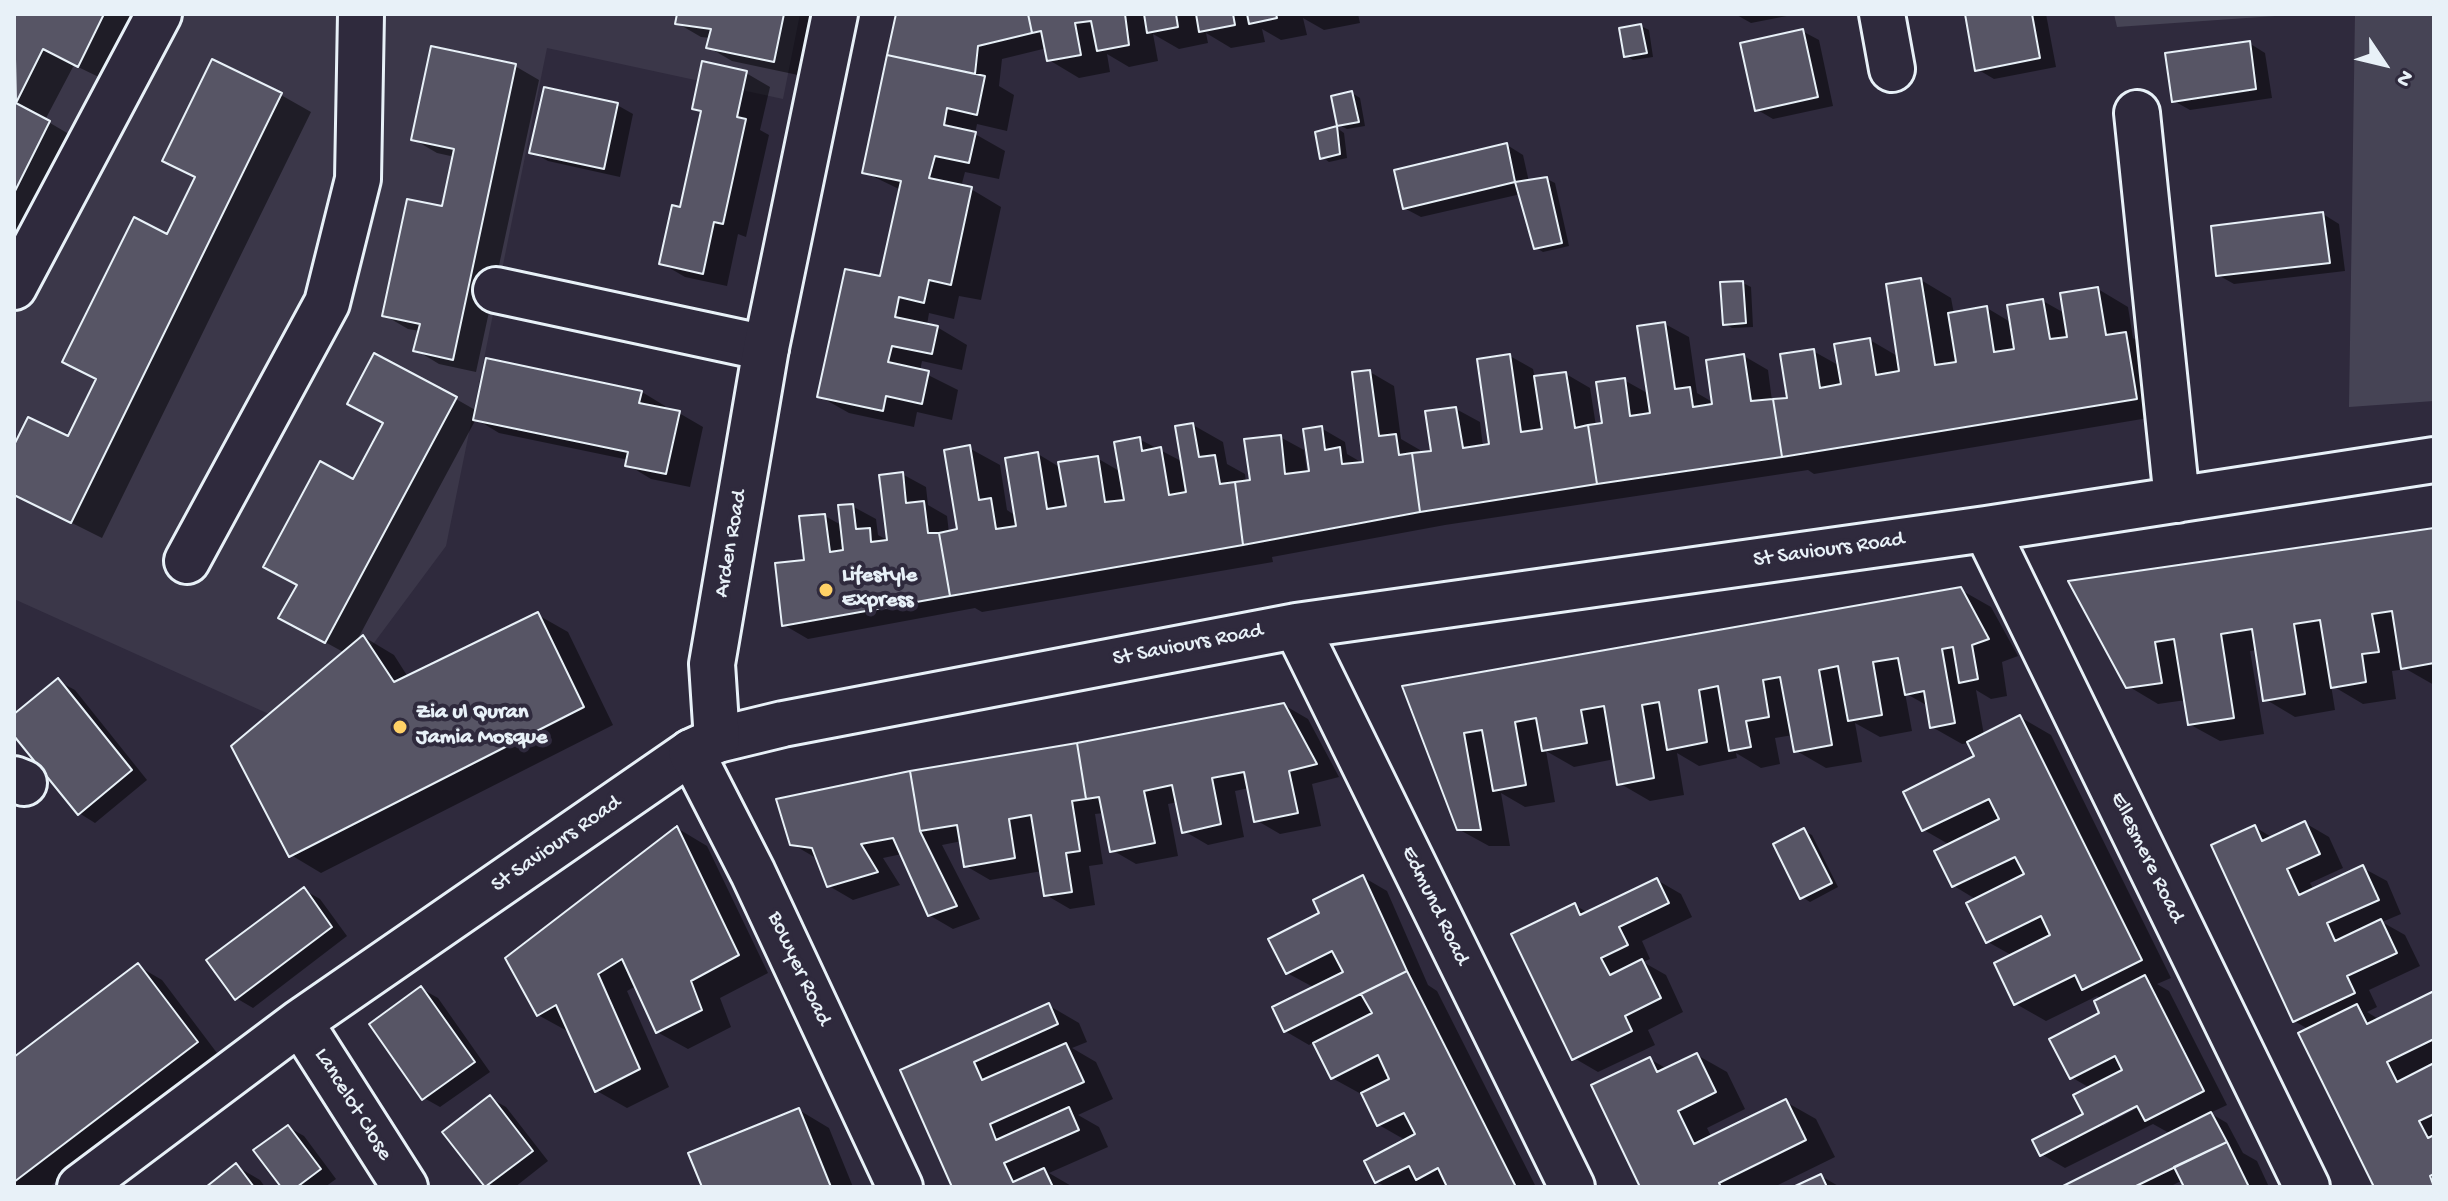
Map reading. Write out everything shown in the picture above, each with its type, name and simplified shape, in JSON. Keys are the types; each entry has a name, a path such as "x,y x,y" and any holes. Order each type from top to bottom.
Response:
{"street":[{"path":"14,287 159,14"},
{"path":"187,561 327,303 358,179 361,14"},
{"name":"Arden Road","path":"704,746 712,664 766,348 835,14"},
{"path":"1882,14 1892,69"},
{"path":"2137,113 2177,500"},
{"path":"496,290 766,348"},
{"name":"St Saviours Road","path":"80,1187 300,1022 704,746 783,724 1296,626 1986,529 2434,460"},
{"name":"Ellesmere Road","path":"1986,529 2307,1187"},
{"name":"Edmund Road","path":"1296,626 1572,1187"},
{"name":"Bowyer Road","path":"704,746 753,873 900,1187"},
{"name":"Lancelot Close","path":"300,1022 405,1187"}],"shaded area":[{"path":"14,14 800,14 783,99 547,48 446,546 362,659 280,719 14,599"},
{"path":"2114,14 2304,14 2117,27"},
{"path":"2355,14 2434,14 2434,401 2349,407"}],"building":[{"path":"14,14 104,14 78,67 43,49 16,103"},
{"path":"677,14 784,14 774,62 706,48 711,29 675,24"},
{"path":"896,14 1028,14 1032,33 978,46 975,74 887,55"},
{"path":"1028,14 1125,14 1129,45 1097,51 1091,21 1075,23 1081,55 1047,61 1041,31 1032,33"},
{"path":"1144,14 1176,14 1178,27 1147,33"},
{"path":"1196,14 1233,14 1235,25 1199,32"},
{"path":"1247,14 1276,14 1277,18 1249,24"},
{"path":"1965,14 2032,14 2040,58 1975,71"},
{"path":"1641,24 1647,53 1624,57 1619,28"},
{"path":"1803,29 1818,97 1755,111 1740,43"},
{"path":"2250,41 2256,89 2172,102 2165,53"},
{"path":"431,46 516,64 453,360 413,351 420,324 382,316 407,199 442,206 454,149 411,140"},
{"path":"887,55 985,76 977,115 947,108 944,125 976,132 969,163 935,156 929,178 972,187 951,285 929,280 924,303 899,297 895,317 938,326 932,354 892,346 888,362 929,371 922,404 886,396 883,411 817,397 845,269 880,276 901,181 862,173"},
{"path":"212,59 282,93 71,523 14,495 14,445 28,417 68,436 96,379 62,362 134,217 167,234 195,177 162,161"},
{"path":"702,61 747,71 737,117 746,119 723,224 714,222 703,274 659,264 672,205 680,207 701,111 692,109"},
{"path":"544,87 618,103 604,169 529,153"},
{"path":"1352,91 1359,122 1337,126 1331,96"},
{"path":"14,102 50,121 14,193"},
{"path":"1337,126 1340,154 1320,159 1315,132"},
{"path":"1507,143 1515,182 1403,209 1394,170"},
{"path":"1547,177 1562,243 1534,249 1515,182"},
{"path":"2323,212 2330,263 2216,276 2211,226"},
{"path":"1921,278 1935,365 1956,362 1948,313 1987,306 1994,352 2014,349 2007,305 2043,299 2050,339 2067,337 2060,293 2098,287 2106,335 2126,332 2137,399 1782,457 1773,399 1787,398 1780,354 1814,349 1820,388 1841,384 1834,344 1870,338 1876,375 1899,371 1886,284"},
{"path":"1743,281 1746,323 1723,325 1720,282"},
{"path":"1665,322 1675,389 1690,387 1693,407 1712,404 1706,360 1744,354 1751,401 1773,399 1782,457 1597,484 1588,425 1602,423 1596,382 1625,378 1630,416 1650,413 1637,326"},
{"path":"374,353 457,397 325,643 278,618 297,585 263,567 320,461 353,479 383,423 347,404"},
{"path":"1510,354 1521,432 1542,429 1534,376 1566,372 1575,428 1588,425 1597,484 1420,512 1412,453 1431,451 1425,411 1456,407 1463,448 1489,444 1477,359"},
{"path":"486,358 642,391 639,403 680,411 666,474 625,466 628,452 473,420"},
{"path":"1370,370 1379,436 1396,434 1399,455 1412,453 1420,512 1243,545 1235,482 1250,480 1244,439 1281,435 1285,474 1309,471 1303,429 1322,426 1325,450 1340,447 1342,464 1363,462 1352,372"},
{"path":"1193,423 1199,457 1215,455 1220,484 1235,482 1243,545 950,596 939,533 957,529 944,450 970,445 979,500 991,498 996,529 1016,526 1005,458 1038,452 1047,509 1066,506 1058,462 1098,456 1105,502 1124,500 1114,442 1140,437 1142,451 1161,447 1169,495 1186,492 1175,426"},
{"path":"903,472 906,503 924,501 928,533 939,533 950,596 782,626 775,563 804,560 799,516 825,514 830,552 843,550 838,505 853,504 856,529 870,528 871,542 887,540 879,475"},
{"path":"2434,528 2434,663 2401,669 2392,611 2372,614 2379,652 2362,654 2366,682 2331,688 2320,620 2294,624 2305,694 2263,701 2252,629 2221,634 2234,718 2188,725 2174,639 2155,642 2162,683 2126,688 2068,581"},
{"path":"1961,587 1989,639 1972,645 1978,679 1959,683 1953,647 1942,649 1955,723 1930,728 1924,691 1905,695 1898,658 1873,662 1882,715 1848,721 1838,666 1819,670 1832,745 1794,752 1780,677 1763,680 1769,717 1746,721 1751,747 1729,751 1718,686 1699,690 1707,742 1667,750 1659,702 1642,705 1654,778 1617,785 1604,706 1581,710 1587,743 1542,751 1536,718 1515,722 1526,785 1493,791 1482,730 1464,733 1481,830 1457,830 1402,686"},
{"name":"Zia ul Quran Jamia Mosque","path":"538,612 584,707 289,857 231,746 363,635 394,682"},
{"path":"58,678 132,770 78,815 14,736 14,714"},
{"path":"1284,703 1317,764 1289,771 1298,813 1254,822 1244,772 1212,778 1221,824 1182,833 1172,785 1144,791 1155,843 1110,852 1099,797 1086,799 1077,743"},
{"path":"2020,715 2142,960 2082,990 2075,975 2014,1005 1994,963 2050,935 2041,916 1986,943 1966,903 2024,874 2015,857 1952,887 1934,851 1999,819 1989,799 1922,831 1903,792 1974,756 1967,742"},
{"path":"1077,743 1086,799 1072,801 1080,851 1066,853 1072,892 1044,896 1031,815 1009,819 1015,858 964,867 957,825 920,831 910,771"},
{"path":"910,771 920,831 957,906 928,916 893,838 861,844 878,872 827,887 812,848 790,845 776,799"},
{"path":"2305,821 2320,854 2287,869 2299,895 2363,865 2379,900 2327,923 2335,941 2381,919 2397,953 2347,976 2355,993 2293,1022 2211,845 2255,825 2262,841"},
{"path":"677,826 739,955 691,981 702,1010 656,1033 622,959 598,974 640,1069 595,1092 556,1005 537,1016 505,958"},
{"path":"1804,828 1832,883 1800,899 1773,844"},
{"path":"1363,875 1407,971 1284,1032 1272,1007 1343,972 1332,951 1286,974 1268,939 1319,913 1313,900"},
{"path":"1657,878 1669,903 1619,927 1628,945 1601,958 1610,975 1642,959 1661,998 1625,1016 1632,1031 1572,1060 1511,934 1575,903 1580,915"},
{"path":"304,887 332,927 235,1000 206,960"},
{"path":"138,963 198,1042 14,1182 14,1057"},
{"path":"1407,971 1516,1187 1447,1187 1438,1168 1416,1180 1409,1166 1375,1183 1364,1161 1415,1134 1404,1113 1377,1126 1361,1093 1389,1079 1378,1055 1331,1079 1313,1043 1372,1013 1361,994"},
{"path":"2145,975 2204,1091 2145,1121 2137,1106 2040,1156 2032,1140 2083,1114 2073,1095 2122,1070 2115,1056 2070,1079 2049,1039 2099,1013 2094,1001"},
{"path":"421,986 475,1062 422,1100 369,1024"},
{"path":"2434,991 2434,1039 2387,1062 2397,1082 2434,1063 2434,1114 2419,1121 2428,1138 2434,1135 2434,1174 2430,1176 2434,1187 2374,1187 2298,1033 2357,1004 2367,1024"},
{"path":"1049,1003 1058,1024 974,1062 982,1080 1066,1043 1084,1082 990,1124 996,1140 1069,1107 1079,1130 1004,1163 1013,1182 1044,1168 1053,1187 952,1187 900,1070"},
{"path":"1697,1053 1716,1092 1678,1111 1694,1144 1786,1099 1806,1140 1719,1183 1721,1187 1640,1187 1591,1085 1650,1057 1657,1072"},
{"path":"490,1095 533,1151 485,1187 442,1132"},
{"path":"799,1108 831,1187 702,1187 688,1153"},
{"path":"2211,1112 2227,1142 2134,1187 2063,1186"},
{"path":"288,1125 321,1169 297,1187 281,1187 253,1150"},
{"path":"2227,1142 2249,1187 2184,1187 2174,1167"},
{"path":"236,1163 254,1187 206,1187"},
{"path":"1821,1174 1827,1187 1793,1187"}],"place":[{"name":"Lifestyle Express","path":"826,590"},
{"name":"Zia ul Quran Jamia Mosque","path":"400,727"}]}
